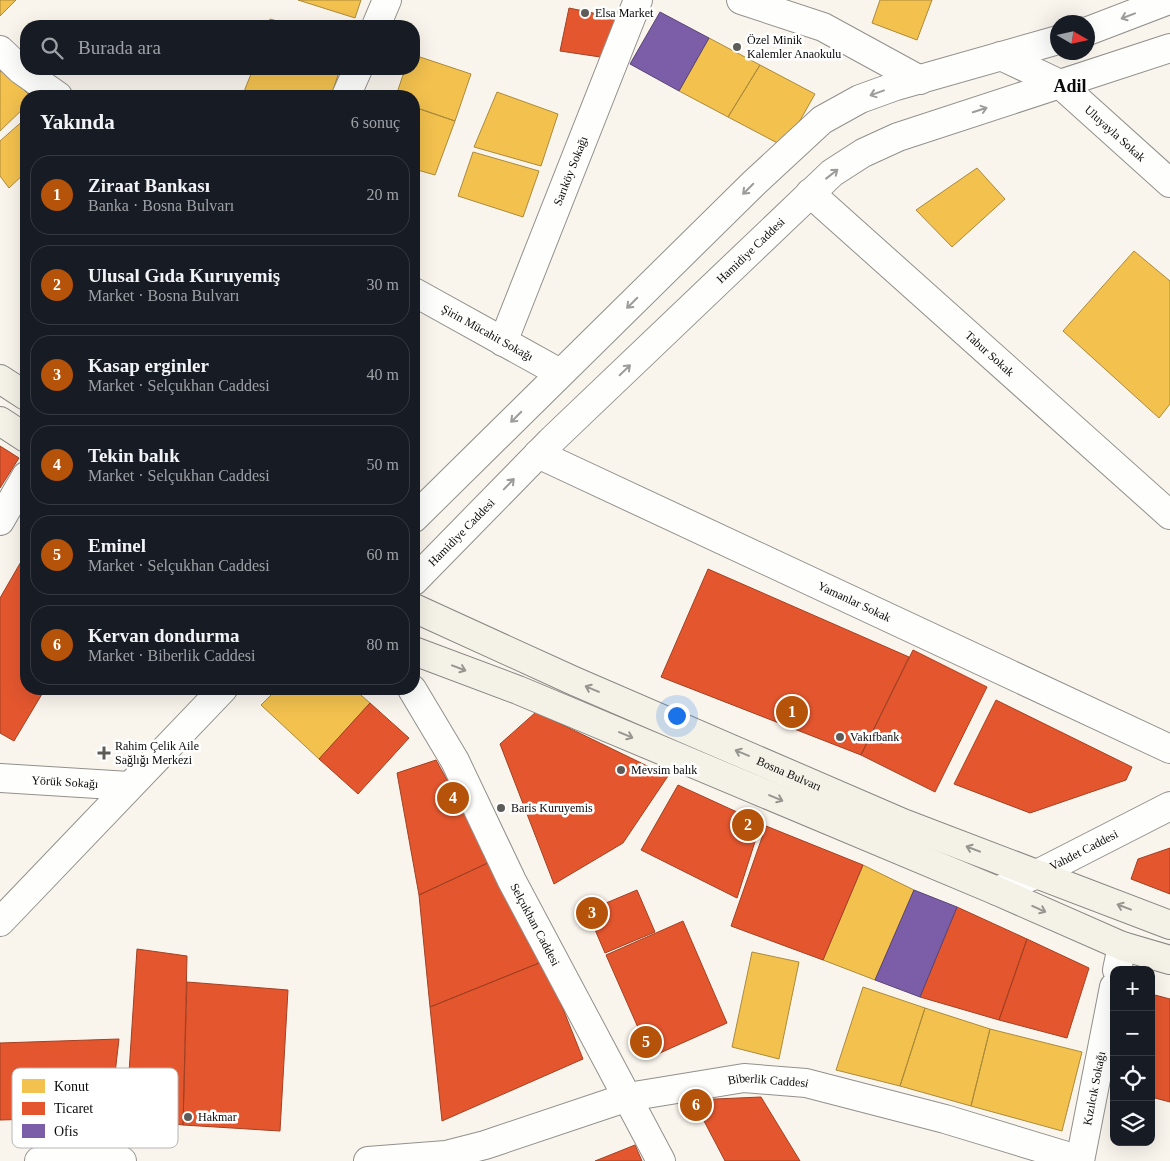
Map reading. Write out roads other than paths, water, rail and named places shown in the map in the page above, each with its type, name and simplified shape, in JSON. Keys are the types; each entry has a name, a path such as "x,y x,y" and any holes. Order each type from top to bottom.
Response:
{"main road":[{"path":"0,379 20,392"},
{"path":"0,421 20,434"},
{"name":"Bosna Bulvarı","path":"420,611 574,681 894,819 1170,924"},
{"path":"420,652 518,690 997,891 1120,958 1170,960"}],"street":[{"path":"379,20 387,0"},
{"name":"Sarıköy Sokağı","path":"503,342 638,0"},
{"path":"741,0 823,27 920,80"},
{"path":"1095,28 1169,0"},
{"path":"420,512 754,183 822,120 860,99 1050,42"},
{"name":"Hamidiye Caddesi","path":"420,575 538,454 832,173 862,153 898,137 1170,48"},
{"path":"0,50 20,69"},
{"name":"Uluyayla Sokak","path":"1001,56 1060,84 1170,183"},
{"path":"28,75 49,90"},
{"path":"349,90 355,75"},
{"name":"Tabur Sokak","path":"810,193 1170,515"},
{"name":"Şirin Mücahit Sokağı","path":"420,295 560,374"},
{"name":"Yamanlar Sokak","path":"538,454 1170,749"},
{"path":"0,520 20,486"},
{"path":"0,922 217,695"},
{"name":"Selçukhan Caddesi","path":"416,695 456,761 512,881 661,1161"},
{"name":"Yörük Sokağı","path":"0,778 129,786"},
{"name":"Vahdet Caddesi","path":"997,891 1037,874 1170,806"},
{"name":"Kızılcık Sokağı","path":"1080,1160 1110,1007"},
{"name":"Biberlik Caddesi","path":"368,1161 447,1158 628,1097 744,1078 806,1083 945,1119 1080,1160"},
{"path":"39,1161 122,1161"}],"place":[{"name":"Elsa Market","path":"585,13"},
{"name":"Özel Minik Kalemler Anaokulu","path":"737,47"},
{"name":"Ziraat Bankası","path":"792,712"},
{"name":"Vakıfbank","path":"840,737"},
{"name":"Rahim Çelik Aile Sağlığı Merkezi","path":"104,753"},
{"name":"Mevsim balık","path":"621,770"},
{"name":"Tekin balık","path":"453,798"},
{"name":"Baris Kuruyemis","path":"501,808"},
{"name":"Ulusal Gıda Kuruyemiş","path":"748,825"},
{"name":"Kasap erginler","path":"592,913"},
{"name":"Eminel","path":"646,1042"},
{"name":"Kervan dondurma","path":"696,1105"},
{"name":"Hakmar","path":"188,1117"}],"district":[{"name":"Adil","path":"1070,86"}]}
